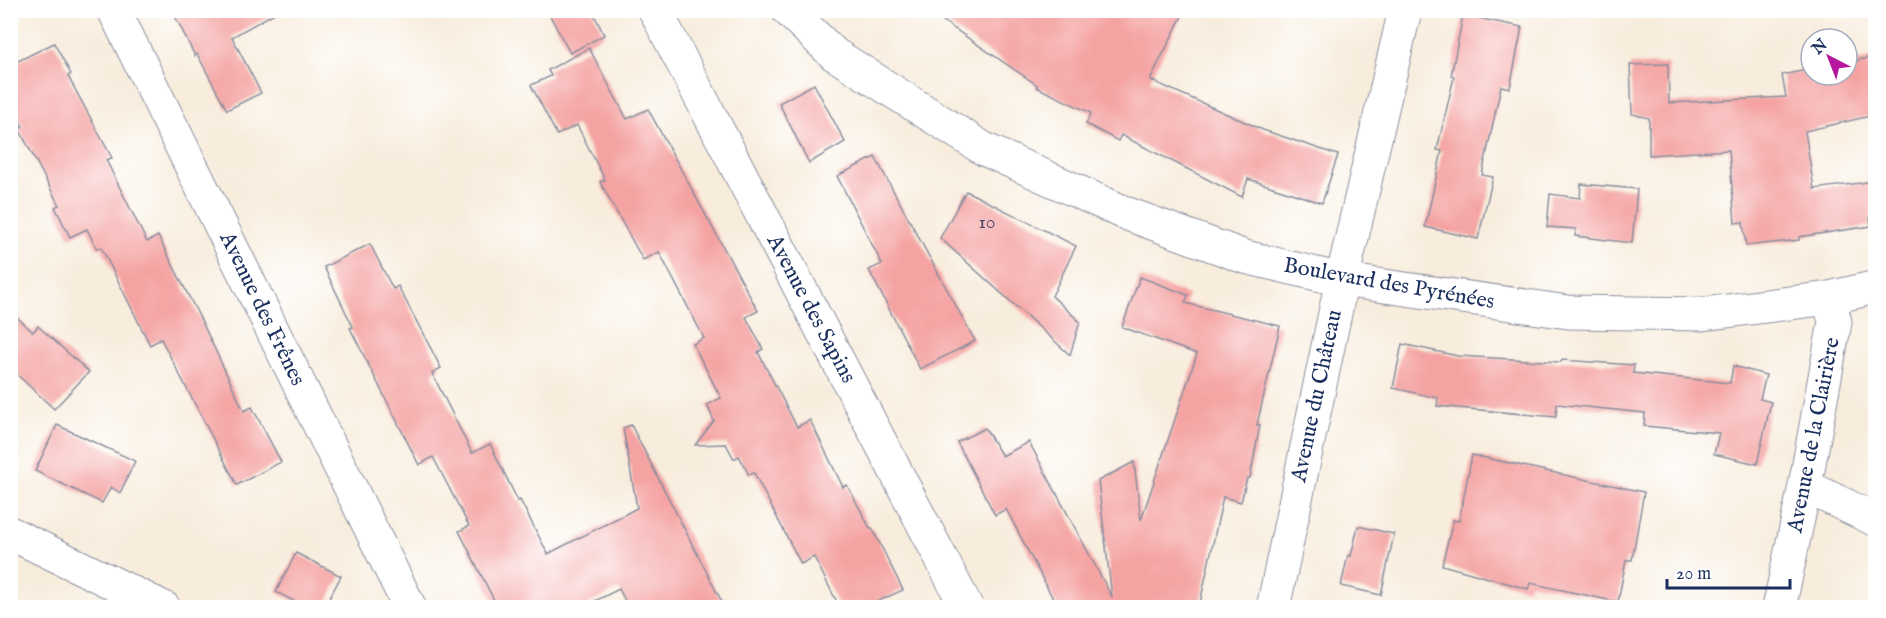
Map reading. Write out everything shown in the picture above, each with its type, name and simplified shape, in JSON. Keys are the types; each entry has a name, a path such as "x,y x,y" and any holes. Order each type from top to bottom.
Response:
{"street":[{"name":"Avenue des Frênes","path":"114,10 410,608"},
{"name":"Avenue des Sapins","path":"655,10 967,608"},
{"name":"Boulevard des Pyrénées","path":"788,10 834,54 984,149 1125,213 1245,257 1342,280 1568,312 1703,314 1829,298 1875,287"},
{"name":"Avenue du Château","path":"1273,608 1342,280 1405,10"},
{"name":"Avenue de la Clairière","path":"1779,608 1805,486 1835,322 1829,298"},
{"path":"1805,486 1875,520"},
{"path":"10,533 164,608"}],"building":[{"path":"172,10 280,10 232,37 261,93 227,110 197,54 195,56"},
{"path":"547,10 592,10 604,35 570,53"},
{"path":"927,10 1185,10 1150,80 1263,130 1338,155 1322,203 1248,179 1242,197 1121,135 1118,141 1086,124 1091,113 1036,87 1037,85"},
{"path":"1463,15 1522,27 1510,88 1501,86 1482,175 1493,177 1478,239 1425,227 1442,151 1437,150 1454,77 1451,76"},
{"path":"54,43 71,74 68,76 112,158 106,160 147,242 158,236 244,411 252,407 281,462 237,485 161,339 150,345 101,247 97,249 87,229 70,237 55,207 59,205 19,129 23,127 10,102 10,65"},
{"path":"589,48 627,119 648,109 758,311 746,317 763,349 758,352 797,427 810,420 843,487 847,485 872,528 903,590 863,608 840,608 814,557 801,564 754,473 749,475 739,456 734,459 726,444 695,445 714,421 707,405 721,398 693,344 704,338 659,252 643,260 600,182 605,180 577,125 557,135 531,85 551,76 548,70"},
{"path":"1875,57 1875,115 1805,131 1814,189 1875,181 1875,216 1870,217 1871,226 1799,237 1799,240 1746,246 1743,222 1735,223 1729,150 1649,155 1649,118 1632,114 1630,65 1668,64 1669,103 1786,97 1782,75 1799,71 1799,87 1859,87 1859,60"},
{"path":"814,84 845,142 809,163 779,103"},
{"path":"875,157 975,341 920,369 869,270 882,264 837,176"},
{"path":"1581,184 1637,189 1632,243 1575,236 1576,229 1547,227 1550,194 1580,198"},
{"path":"966,191 1076,246 1052,296 1080,322 1070,355 940,238"},
{"path":"370,244 393,289 398,286 441,368 432,373 472,453 490,444 518,501 520,500 548,554 637,508 623,428 631,425 725,608 629,608 619,589 581,608 498,608 459,531 469,526 433,457 419,465 350,328 353,327 324,267"},
{"path":"1140,277 1188,295 1185,303 1280,326 1257,425 1260,425 1250,478 1247,478 1241,502 1223,497 1199,608 1058,608 1006,509 995,515 957,442 985,428 1002,456 1029,442 1112,597 1098,481 1134,462 1141,520 1197,354 1122,327"},
{"path":"10,311 33,332 38,326 89,372 54,409 10,368"},
{"path":"1402,344 1458,356 1634,365 1633,373 1730,383 1733,366 1766,375 1760,399 1771,402 1757,464 1714,454 1719,433 1644,426 1645,413 1557,404 1556,417 1437,406 1438,398 1393,388"},
{"path":"57,425 135,461 120,493 111,487 102,503 35,471"},
{"path":"1472,455 1644,492 1632,560 1626,560 1618,602 1530,583 1528,589 1442,565 1453,520 1459,521"},
{"path":"1358,526 1394,534 1381,595 1341,586"},
{"path":"296,553 341,576 324,608 307,608 276,592"}]}
